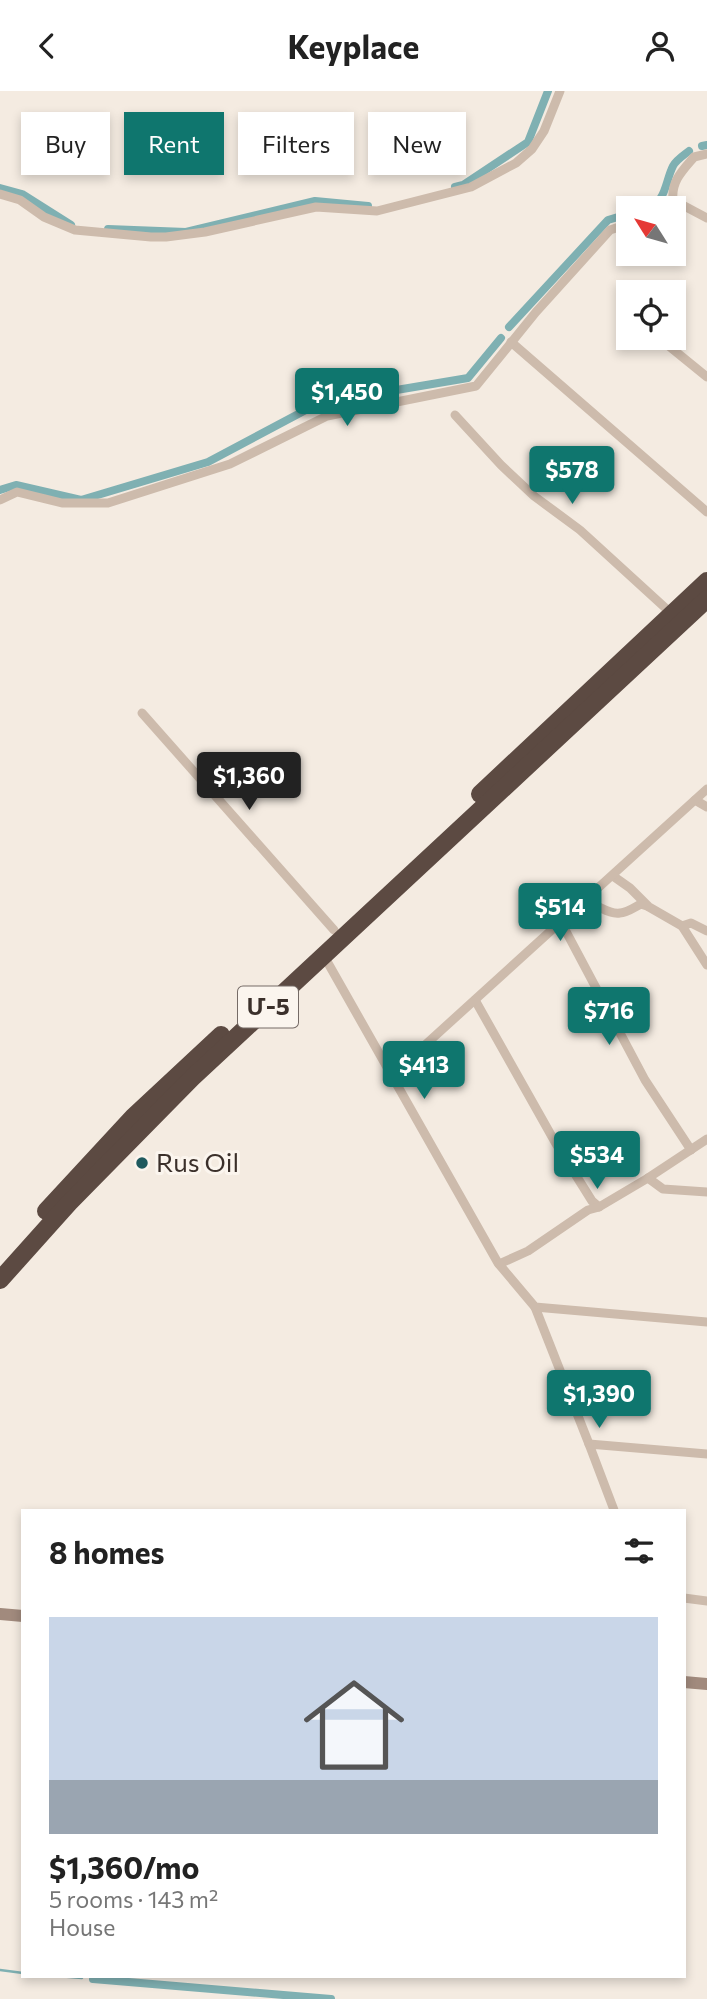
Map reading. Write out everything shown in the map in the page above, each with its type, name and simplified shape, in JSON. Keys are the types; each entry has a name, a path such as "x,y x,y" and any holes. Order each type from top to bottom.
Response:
{"highway":[{"name":"Մ-5","path":"0,1280 142,1126 324,955 707,581"},
{"name":"Մ-5","path":"0,1262 134,1117 334,930 707,599"}],"main road":[{"path":"0,1614 21,1616"},
{"path":"686,1682 707,1684"}],"street":[{"path":"0,194 20,200 44,217 75,230 111,235 166,237 205,232 316,207 377,211 471,187 516,163 532,149 544,131 560,91"},
{"path":"672,196 671,190 676,179 694,157 707,154"},
{"path":"686,207 707,218"},
{"path":"0,501 17,492 62,503 108,503 230,464 327,417 476,386 511,342 610,230 616,228"},
{"path":"511,342 707,512"},
{"path":"674,350 707,377"},
{"path":"455,415 534,496 580,530 672,614"},
{"path":"142,713 334,930"},
{"path":"392,1075 707,789"},
{"path":"695,800 707,807"},
{"path":"613,876 649,907"},
{"path":"582,903 595,904 613,913 622,914 641,904 649,907 682,926 707,965"},
{"path":"561,922 645,1080 691,1150"},
{"path":"682,926 691,923 707,931"},
{"path":"324,955 499,1264 535,1307 614,1509"},
{"path":"475,1000 555,1142 592,1201 599,1207"},
{"path":"499,1264 528,1251 588,1210 599,1207 648,1178 707,1139"},
{"path":"648,1178 663,1189 707,1192"},
{"path":"535,1307 707,1322"},
{"path":"589,1444 707,1454"},
{"path":"686,1598 707,1601"}],"waterway":[{"path":"455,187 463,185 528,142 548,91"},
{"path":"702,146 707,145"},
{"path":"662,196 674,164 689,151"},
{"path":"0,188 22,194 71,225"},
{"path":"108,229 186,232 315,201 368,206"},
{"path":"509,327 608,220 616,218"},
{"path":"0,490 16,485 81,500 208,462 319,403 468,378 501,338"},
{"path":"0,1970 21,1973"},
{"path":"93,1979 331,1999"}],"place":[{"name":"Rus Oil","path":"142,1163"}]}
